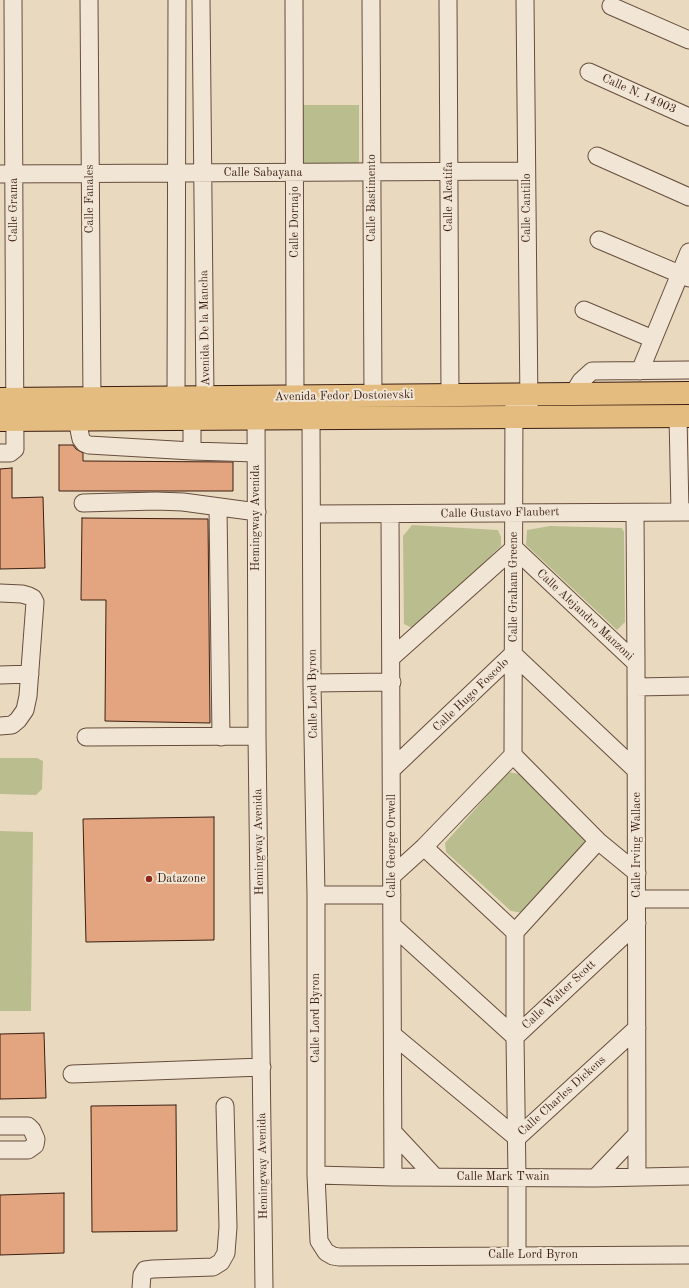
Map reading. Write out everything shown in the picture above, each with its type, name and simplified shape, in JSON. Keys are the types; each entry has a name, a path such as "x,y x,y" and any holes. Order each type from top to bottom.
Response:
{"main road":[{"name":"Avenida Fedor Dostoievski","path":"8,410 92,398 689,393"},
{"name":"Avenida Fedor Dostoievski","path":"8,410 77,420 684,416"}],"street":[{"name":"Calle Grama","path":"0,453 10,453 15,449 8,410 7,174 13,0"},
{"name":"Calle Fanales","path":"89,0 92,398"},
{"path":"177,0 176,398 192,419 192,451"},
{"name":"Avenida De la Mancha","path":"192,419 205,397 201,0"},
{"name":"Calle Dornajo","path":"294,0 295,396"},
{"name":"Calle Bastimento","path":"371,0 373,396"},
{"name":"Calle Alcatifa","path":"448,0 450,395"},
{"name":"Calle Cantillo","path":"521,394 526,171 525,0"},
{"path":"611,6 689,40"},
{"name":"Calle N. 14903","path":"589,72 689,117"},
{"path":"597,156 689,197"},
{"name":"Calle Sabayana","path":"7,174 526,171"},
{"path":"599,240 684,276"},
{"path":"640,371 653,339 684,276 689,252"},
{"path":"584,310 653,339"},
{"path":"573,394 581,381 592,371 689,370"},
{"name":"Calle Graham Greene","path":"513,755 514,512 521,417 521,394"},
{"name":"Hemingway Avenida","path":"255,397 257,419 257,736 264,1288"},
{"path":"684,416 684,512"},
{"name":"Calle Lord Byron","path":"311,418 312,682 316,895 316,1175 319,1241 326,1252 333,1256 339,1257 689,1255"},
{"path":"77,420 80,439 89,445 256,453"},
{"path":"83,503 156,501 198,503 256,512"},
{"path":"218,507 221,737"},
{"name":"Calle Gustavo Flaubert","path":"312,514 684,512"},
{"name":"Calle Irving Wallace","path":"635,513 637,1177"},
{"name":"Calle George Orwell","path":"390,514 392,658 393,1177"},
{"path":"392,658 514,548"},
{"name":"Calle Alejandro Manzoni","path":"514,548 636,663"},
{"path":"0,594 22,594 33,598 35,602 28,696 25,710 18,720 12,725 0,726"},
{"name":"Calle Hugo Foscolo","path":"392,770 513,654 636,770"},
{"path":"0,675 30,674"},
{"path":"312,682 392,682"},
{"path":"636,687 689,686"},
{"path":"86,737 257,736"},
{"path":"392,876 424,847 513,755 598,841 637,873"},
{"path":"517,1255 518,1177 514,1037 515,932 598,841"},
{"path":"424,847 515,932"},
{"path":"316,895 392,895"},
{"path":"636,899 689,899"},
{"name":"Calle Walter Scott","path":"393,926 514,1037 637,923"},
{"name":"Calle Charles Dickens","path":"393,1035 516,1138 637,1028"},
{"path":"72,1074 262,1067"},
{"path":"141,1288 142,1275 145,1270 213,1267 221,1262 226,1253 228,1227 225,1106"},
{"path":"0,1126 28,1126 32,1130 36,1139 35,1145 28,1150 0,1150"},
{"path":"393,1132 434,1176"},
{"path":"595,1178 637,1134"},
{"name":"Calle Mark Twain","path":"316,1175 595,1178 689,1176"}],"green space":[{"path":"298,105 359,105 359,164 302,167"},
{"path":"412,525 498,530 501,537 501,546 416,630 404,624 403,536"},
{"path":"550,526 622,528 624,532 625,622 617,630 526,545 527,530"},
{"path":"0,758 37,758 43,761 42,789 36,795 0,794"},
{"path":"508,772 519,774 585,841 582,847 523,913 511,911 446,852 445,843"},
{"path":"0,831 33,832 31,1011 0,1011"}],"building":[{"path":"59,445 73,445 76,449 83,453 83,461 233,462 233,491 59,491"},
{"path":"12,468 12,498 43,497 45,568 0,569 0,469"},
{"path":"82,518 208,519 210,723 105,721 106,600 81,600"},
{"name":"Datazone","path":"214,817 214,940 86,942 83,819"},
{"path":"44,1033 46,1098 0,1099 0,1034"},
{"path":"176,1105 177,1231 92,1232 91,1106"},
{"path":"64,1193 64,1253 0,1255 0,1195"}],"place":[{"name":"Datazone","path":"149,879"}]}
